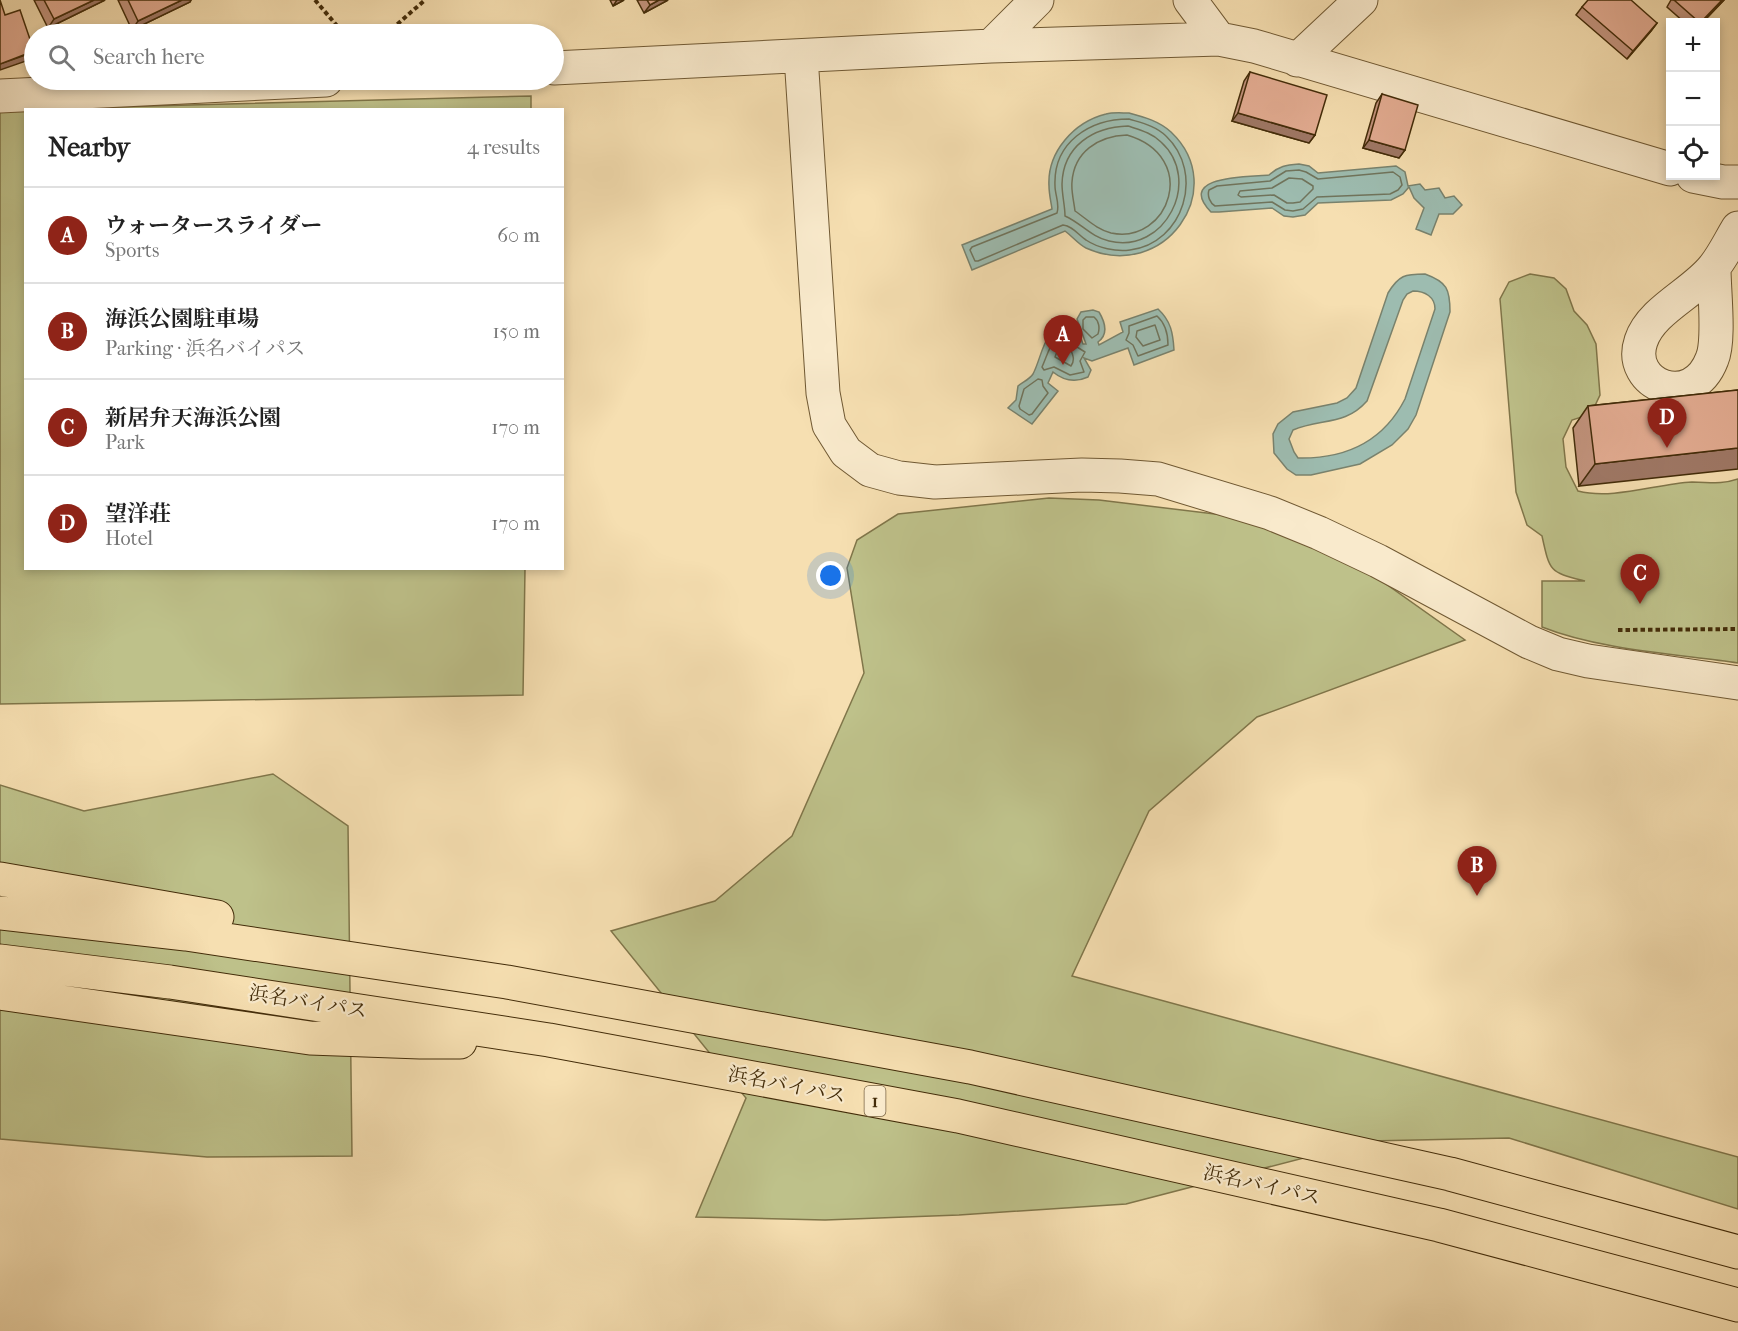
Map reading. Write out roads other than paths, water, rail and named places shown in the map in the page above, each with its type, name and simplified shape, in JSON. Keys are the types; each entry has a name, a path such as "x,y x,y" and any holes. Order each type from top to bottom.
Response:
{"highway":[{"path":"0,879 391,948 507,982"},
{"path":"0,913 186,934 507,982 970,1067 1450,1174 1738,1252"},
{"name":"浜名バイパス","path":"0,961 170,982 549,1040 981,1121 1439,1225 1738,1305"},
{"path":"0,993 310,1038 420,1042 549,1040"}],"street":[{"path":"991,46 1037,0"},
{"path":"1190,0 1219,39"},
{"path":"1297,60 1361,0"},
{"path":"564,68 991,46 1219,39 1254,46 1666,168"},
{"path":"801,56 823,393 829,425 846,452 870,470 899,478 935,482 1082,475 1158,479 1270,513 1319,533 1378,561 1529,642 1558,654 1588,661 1738,683"},
{"path":"0,96 122,90"},
{"path":"1713,180 1738,183"},
{"path":"1714,268 1738,228"}],"water":[{"path":"1129,113 1166,128 1188,155 1194,179 1191,203 1180,224 1163,242 1141,253 1115,255 1086,248 1065,231 972,270 962,245 1052,209 1050,173 1058,150 1073,131 1094,118 1106,114"},
{"path":"1299,164 1309,166 1318,173 1396,166 1405,172 1408,186 1420,184 1425,190 1439,188 1445,198 1454,196 1462,205 1453,214 1439,214 1431,235 1416,229 1424,208 1414,198 1409,187 1403,194 1391,200 1318,203 1305,215 1293,217 1284,216 1272,208 1211,212 1202,200 1202,191 1219,180 1269,175 1283,167"},
{"path":"1425,274 1443,283 1446,287 1450,312 1416,415 1408,429 1392,445 1360,464 1311,475 1296,475 1287,469 1274,453 1273,434 1278,424 1293,412 1337,403 1347,398 1356,388 1388,293 1399,279 1407,275","holes":["1417,291 1431,298 1435,309 1405,399 1396,414 1374,437 1361,445 1331,455 1298,458 1289,439 1293,430 1341,418 1359,409 1367,401 1403,300 1407,294"]},
{"path":"1158,309 1166,318 1170,328 1174,350 1134,365 1128,348 1092,361 1084,358 1091,370 1088,377 1079,380 1065,379 1053,372 1048,383 1058,391 1032,424 1008,408 1016,400 1018,386 1033,374 1048,337 1053,331 1066,325 1074,326 1083,344 1086,344 1077,319 1081,312 1093,310 1099,312 1105,332 1098,342 1099,345 1123,332 1120,322"}],"place":[{"name":"ウォータースライダー","path":"1063,365"},
{"name":"望洋荘","path":"1667,448"},
{"name":"新居弁天海浜公園","path":"1640,604"},
{"name":"海浜公園駐車場","path":"1477,896"}]}
